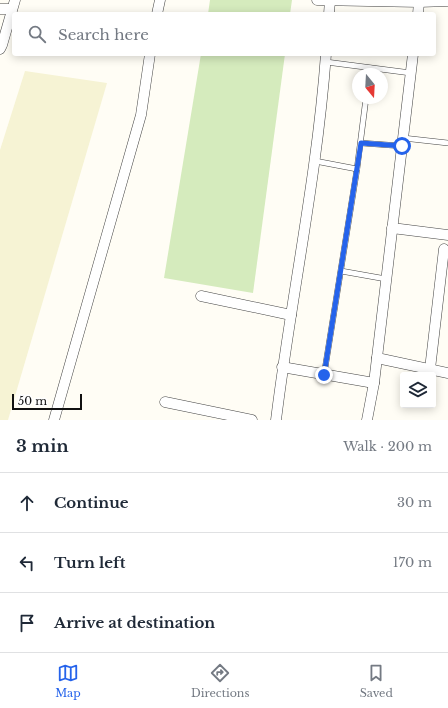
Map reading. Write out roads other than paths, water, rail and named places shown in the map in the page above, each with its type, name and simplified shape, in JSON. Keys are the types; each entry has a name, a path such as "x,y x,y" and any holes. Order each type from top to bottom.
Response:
{"street":[{"path":"157,12 160,0"},
{"path":"317,0 394,0 419,2 448,1"},
{"path":"329,12 330,0"},
{"path":"418,12 419,2"},
{"path":"0,9 13,5"},
{"path":"0,49 13,5"},
{"path":"54,420 141,115 150,56"},
{"path":"367,420 374,383 413,56"},
{"path":"276,420 282,367 315,162 326,58"},
{"path":"392,228 448,235"},
{"path":"430,369 444,249"},
{"path":"201,296 291,315"},
{"path":"377,358 448,373"},
{"path":"282,367 374,383"},
{"path":"164,402 252,420"}],"lane":[{"path":"326,58 370,68"},
{"path":"388,70 411,73"},
{"path":"324,375 357,170 365,104"},
{"path":"361,143 448,143"},
{"path":"315,162 357,170"},
{"path":"341,271 386,279"}]}
